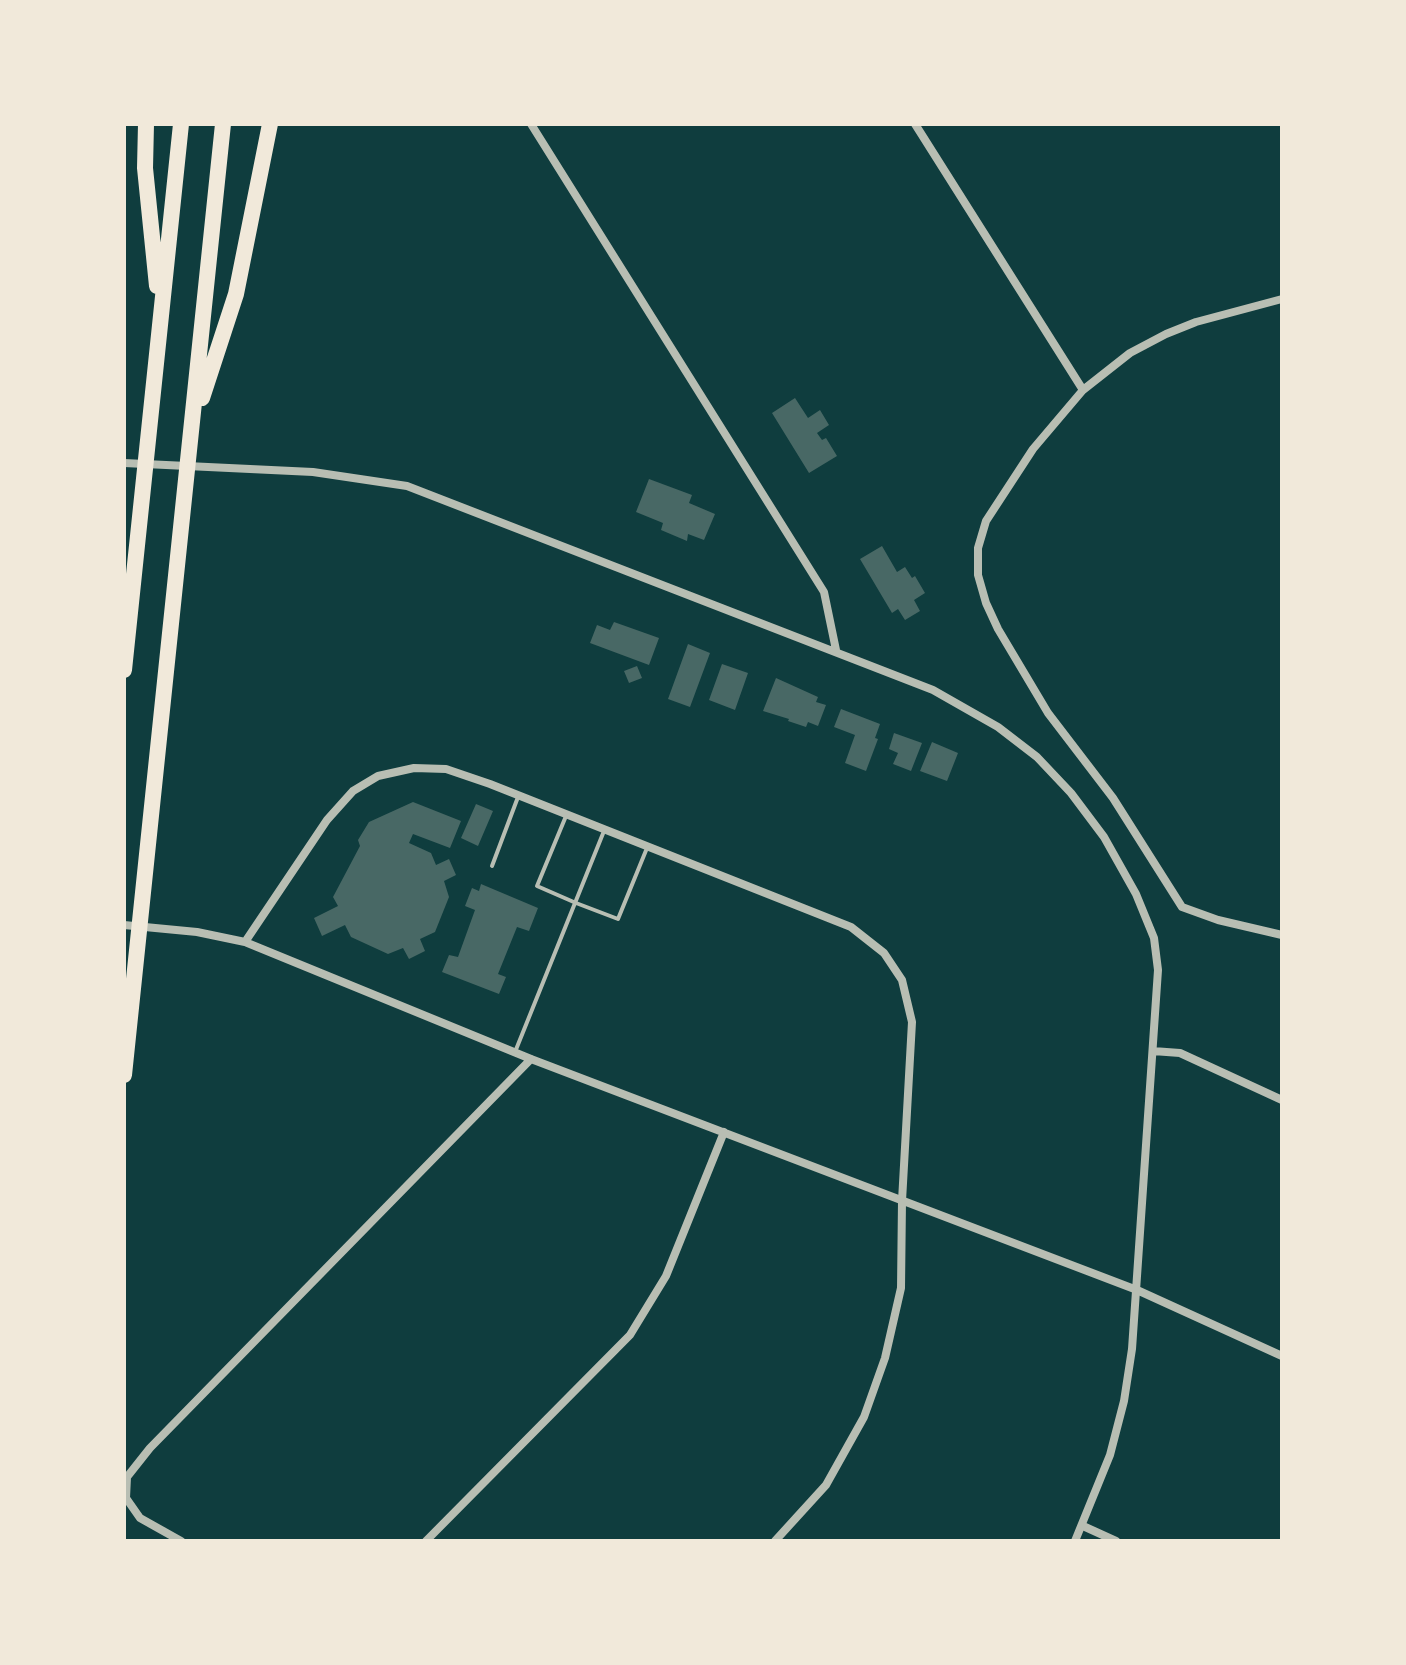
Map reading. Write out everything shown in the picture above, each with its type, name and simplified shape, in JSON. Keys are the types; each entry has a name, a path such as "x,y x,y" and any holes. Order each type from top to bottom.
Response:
{"highway":[{"path":"146,124 145,168 161,319"},
{"path":"124,670 181,124"},
{"path":"124,1075 223,124"},
{"path":"193,426 236,294 270,124"}],"street":[{"path":"531,124 824,592 836,650"},
{"path":"915,124 1083,390"},
{"path":"1282,299 1196,322 1166,334 1130,353 1083,390 1033,449 986,521 978,548 978,575 998,629 1048,713 1113,798 1182,907 1218,920 1282,935"},
{"path":"124,463 313,472 407,486 933,690 998,727 1037,757 1071,793 1104,837 1136,894 1154,938 1158,970 1137,1290 1124,1401 1110,1455 1075,1541"},
{"path":"245,942 327,820 353,791 378,776 414,768 446,769 519,795 851,927 884,953 902,980 912,1022 902,1201 901,1288 885,1358 864,1417 826,1485 775,1541"},
{"path":"124,925 197,932 245,942 531,1059 1137,1290 1282,1356"},
{"path":"1153,1051 1180,1053 1282,1100"},
{"path":"181,1541 140,1518 126,1498 127,1477 150,1448 531,1059"},
{"path":"426,1541 630,1335 666,1276 724,1132"},
{"path":"1083,1526 1116,1541"}],"lane":[{"path":"492,866 519,795"},
{"path":"567,814 537,886 576,903 618,919 648,846"},
{"path":"515,1052 605,829"}],"building":[{"path":"795,398 808,418 820,410 829,425 817,433 822,440 826,438 837,456 809,473 772,413"},
{"path":"649,479 692,495 689,503 715,514 704,540 688,534 687,541 661,530 663,523 636,512"},
{"path":"882,546 897,572 905,567 912,578 915,576 925,593 914,600 920,611 905,620 898,609 892,613 860,559"},
{"path":"614,622 659,638 649,665 590,643 597,625 610,630"},
{"path":"688,644 710,653 690,707 668,699"},
{"path":"722,664 748,673 735,710 709,700"},
{"path":"637,666 642,678 629,683 624,671"},
{"path":"776,678 818,697 816,702 826,705 818,726 808,722 806,727 763,711"},
{"path":"841,709 880,724 866,771 845,763 855,735 834,727"},
{"path":"894,733 922,743 911,771 893,764 898,753 889,749"},
{"path":"932,742 958,753 947,781 920,771"},
{"path":"413,802 461,821 450,848 413,834 409,843 431,853 436,865 449,859 456,875 444,881 449,897 435,932 420,939 425,951 409,959 403,948 388,954 351,937 345,925 322,936 314,918 338,906 333,897 369,822"},
{"path":"476,804 493,811 478,846 461,838"},
{"path":"481,884 538,908 529,931 517,927 498,974 506,977 499,994 442,972 449,955 458,957 475,910 465,906 472,888 479,891"}]}
